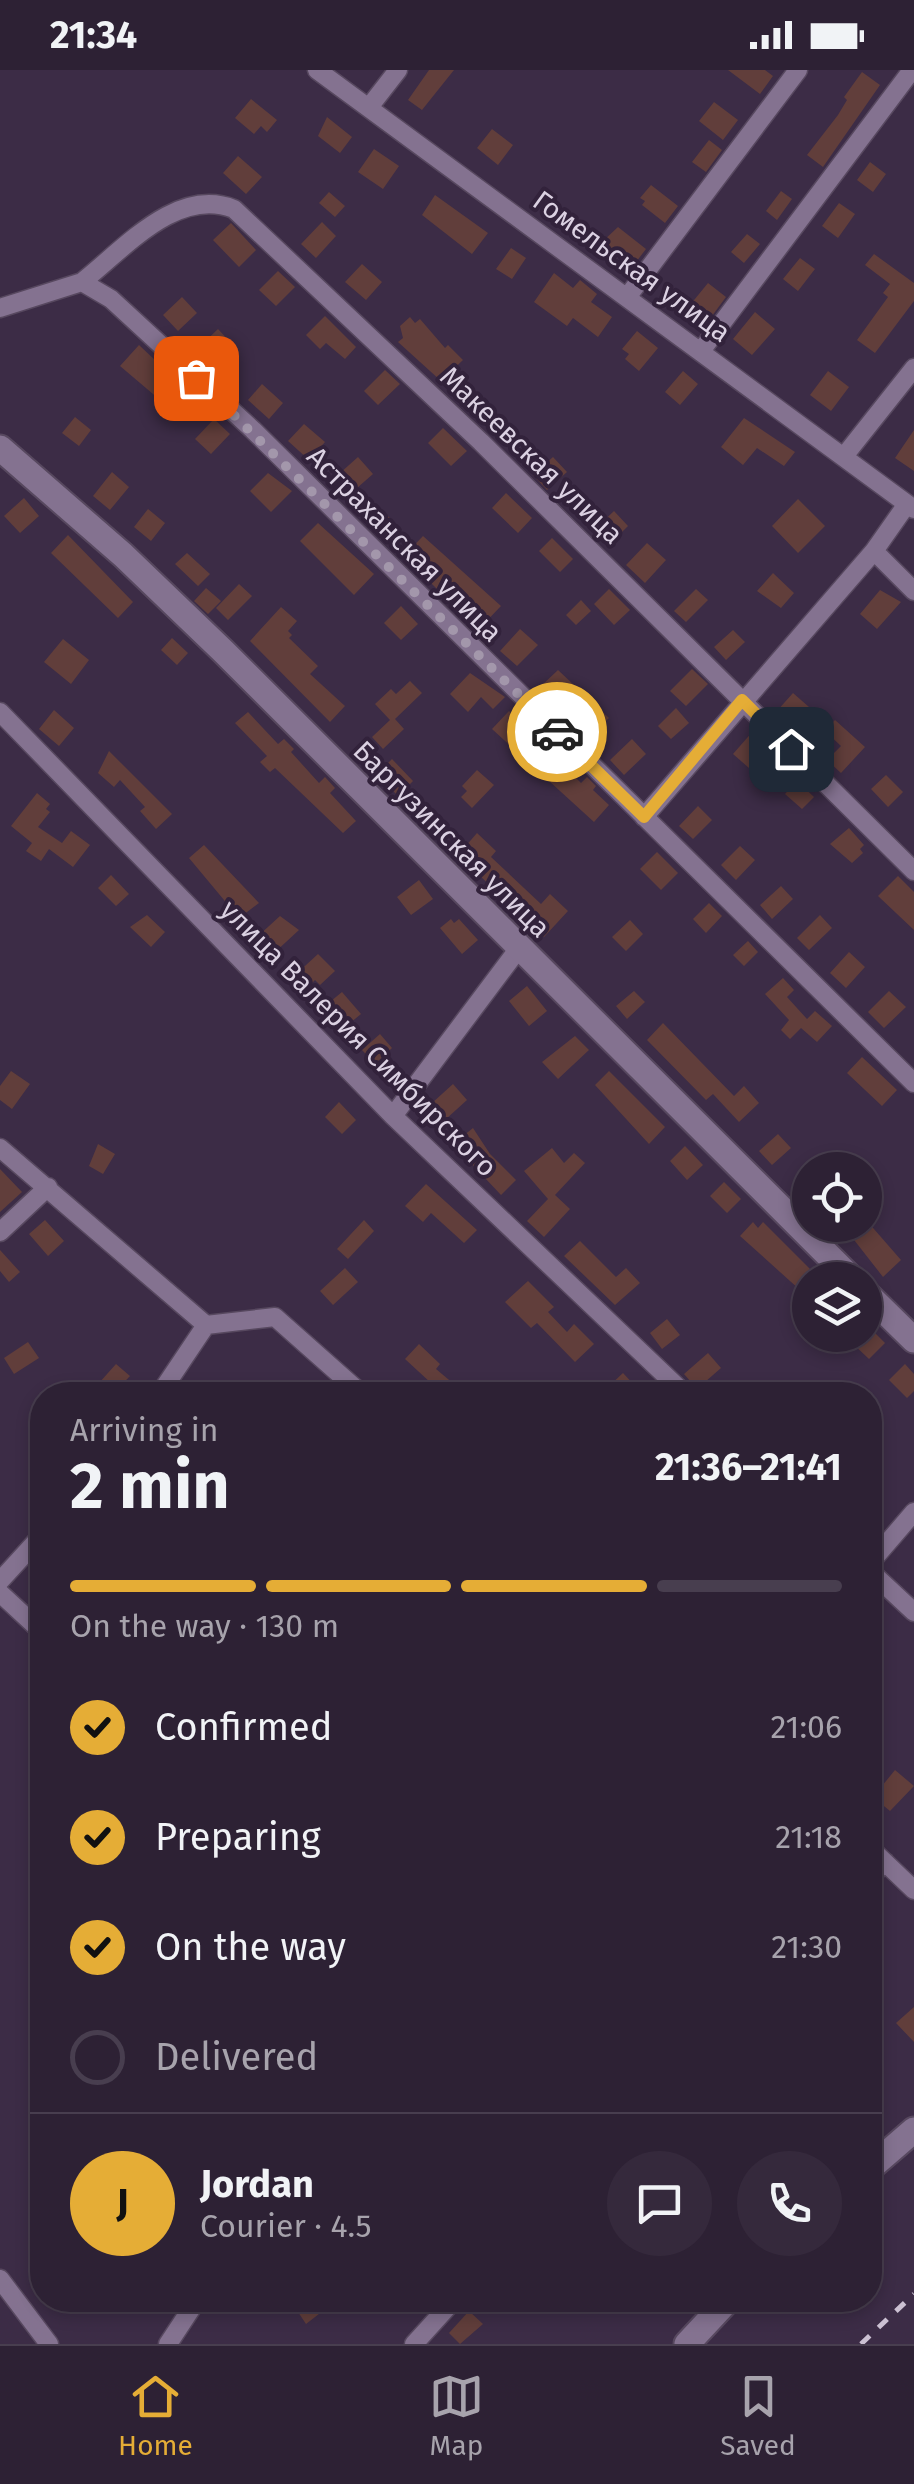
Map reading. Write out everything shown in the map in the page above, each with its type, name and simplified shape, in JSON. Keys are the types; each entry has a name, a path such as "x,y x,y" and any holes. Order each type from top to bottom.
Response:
{"street":[{"name":"Гомельская улица","path":"317,70 911,506"},
{"path":"370,106 398,70"},
{"path":"628,296 798,70"},
{"path":"701,351 910,73"},
{"name":"Макеевская улица","path":"82,282 178,208 216,202 234,209 481,442 914,871"},
{"path":"0,308 82,282"},
{"name":"Астраханская улица","path":"82,282 112,299 252,430 914,1083"},
{"path":"844,455 914,368"},
{"name":"Баргузинская улица","path":"0,448 180,610 835,1262"},
{"path":"644,817 911,506"},
{"path":"874,551 914,591"},
{"name":"улица Валерия Симбирского","path":"0,712 393,1116 672,1382"},
{"path":"393,1116 519,948"},
{"path":"0,1148 206,1325 275,1317 349,1382"},
{"path":"0,1232 48,1186"},
{"path":"882,1309 914,1340"},
{"path":"168,1382 206,1325"},
{"path":"882,1549 914,1512"},
{"path":"0,1581 30,1547"},
{"path":"882,1582 914,1612"},
{"path":"0,1594 30,1621"},
{"path":"882,1858 914,1890"},
{"path":"882,1866 886,1862"},
{"path":"882,2158 914,2130"},
{"path":"0,2278 49,2344"},
{"path":"168,2344 188,2312"},
{"path":"414,2344 443,2312"},
{"path":"687,2344 717,2312"}],"building":[{"path":"429,70 454,70 422,110 408,100"},
{"path":"728,70 765,70 773,76 760,94"},
{"path":"862,72 880,85 823,167 807,155 838,115 847,100 844,97"},
{"path":"251,99 277,120 267,132 261,126 254,134 235,118"},
{"path":"714,102 738,120 723,140 699,121"},
{"path":"327,117 352,137 340,153 318,136"},
{"path":"492,129 513,145 498,165 477,148"},
{"path":"709,140 722,150 706,172 692,162"},
{"path":"374,149 399,166 383,189 358,172"},
{"path":"238,156 262,177 246,194 223,173"},
{"path":"870,162 886,174 873,192 857,180"},
{"path":"651,185 678,206 665,223 642,205 645,201 640,198"},
{"path":"781,191 792,199 777,220 766,211"},
{"path":"329,192 345,206 335,217 319,203"},
{"path":"435,195 488,233 472,254 422,215"},
{"path":"839,203 855,214 838,238 822,226"},
{"path":"322,222 336,236 316,258 301,244"},
{"path":"231,223 256,250 239,267 213,240"},
{"path":"618,227 646,249 633,266 602,242"},
{"path":"747,234 760,244 744,263 731,252"},
{"path":"511,248 526,258 512,279 496,269"},
{"path":"874,254 914,283 914,301 875,353 857,340 888,297 883,293 890,284 865,265"},
{"path":"800,258 815,269 798,291 783,279"},
{"path":"362,264 382,282 366,300 345,282"},
{"path":"278,271 295,287 276,306 259,290"},
{"path":"554,273 573,288 580,280 597,294 591,302 612,317 598,337 573,318 567,326 534,302"},
{"path":"708,283 726,297 709,320 690,305"},
{"path":"182,297 197,313 178,331 163,315"},
{"path":"755,312 775,329 752,355 733,339"},
{"path":"325,316 356,347 345,359 326,343 320,349 306,335"},
{"path":"410,317 415,323 420,319 445,348 448,345 463,360 441,381 398,342 403,338 400,326"},
{"path":"218,329 232,344 210,364 196,350"},
{"path":"637,331 658,348 639,371 625,359 629,354 622,349"},
{"path":"139,345 190,393 173,411 120,366"},
{"path":"385,370 400,384 378,405 364,391"},
{"path":"683,371 698,384 680,405 665,392"},
{"path":"828,371 849,387 831,411 810,395"},
{"path":"262,384 283,403 269,419 248,400"},
{"path":"482,397 495,409 484,422 470,410"},
{"path":"75,417 91,430 79,446 62,433"},
{"path":"744,418 795,452 784,466 757,448 743,465 721,447"},
{"path":"214,419 230,434 211,454 195,439"},
{"path":"304,424 325,442 309,460 288,441"},
{"path":"443,428 467,451 451,466 428,443"},
{"path":"914,430 914,471 895,458"},
{"path":"358,457 373,474 357,488 391,519 378,533 330,482"},
{"path":"553,457 567,472 547,490 533,475"},
{"path":"112,472 129,487 110,510 93,496"},
{"path":"268,473 292,491 271,512 250,491"},
{"path":"506,493 532,518 518,533 492,508"},
{"path":"24,498 39,516 20,533 4,516"},
{"path":"798,499 825,526 798,553 772,526"},
{"path":"148,509 165,523 151,541 134,527"},
{"path":"614,511 628,526 608,546 593,531"},
{"path":"318,523 374,574 354,595 300,541"},
{"path":"68,535 133,602 118,618 51,553"},
{"path":"423,536 501,606 478,630 404,556"},
{"path":"552,538 573,559 560,572 539,551"},
{"path":"647,543 666,560 645,583 626,565"},
{"path":"187,553 210,574 198,586 175,564"},
{"path":"773,573 794,593 781,608 757,591"},
{"path":"239,584 252,596 228,620 216,608"},
{"path":"206,588 221,601 208,614 194,601"},
{"path":"609,589 630,610 614,625 594,604"},
{"path":"696,589 708,600 686,622 674,611"},
{"path":"880,590 901,602 877,629 860,614"},
{"path":"581,600 591,611 576,625 566,615"},
{"path":"401,606 418,624 401,640 384,623"},
{"path":"281,607 297,621 288,631 292,635 289,638 318,666 310,674 345,706 330,722 250,641"},
{"path":"520,629 538,645 517,666 500,651"},
{"path":"733,630 745,642 726,660 714,647"},
{"path":"172,638 188,653 177,665 161,650"},
{"path":"63,639 89,660 71,684 44,662"},
{"path":"692,669 708,684 686,706 670,691"},
{"path":"558,670 609,718 587,739 540,687"},
{"path":"470,673 505,697 493,709 481,697 468,712 450,694"},
{"path":"410,681 422,693 395,719 404,729 383,749 372,737 390,720 375,704 391,689 396,694"},
{"path":"793,693 809,707 792,726 776,712"},
{"path":"676,708 689,723 671,739 658,726"},
{"path":"54,710 74,728 59,746 39,729"},
{"path":"509,711 581,783 587,777 596,786 593,790 609,805 594,822 492,729"},
{"path":"248,712 278,744 284,739 294,749 291,752 319,783 325,777 335,788 330,793 356,821 343,833 275,768 270,772 260,762 267,756 235,723"},
{"path":"835,720 865,747 841,773 827,760 841,746 825,731"},
{"path":"754,730 769,745 749,768 733,754"},
{"path":"632,739 646,754 624,775 610,760"},
{"path":"109,751 172,814 156,829 140,811 145,807 120,780 114,787 98,773"},
{"path":"392,759 413,781 398,796 377,774"},
{"path":"477,770 494,785 472,808 461,797 467,791 462,786"},
{"path":"886,775 903,792 888,807 871,789"},
{"path":"797,781 814,797 802,809 785,794"},
{"path":"37,793 50,804 46,809 50,812 38,827 62,843 71,831 90,845 73,867 49,849 41,861 26,851 32,843 11,826"},
{"path":"698,806 712,820 693,839 679,826"},
{"path":"849,828 864,845 860,849 863,853 852,863 830,844"},
{"path":"477,833 496,851 491,857 541,904 550,894 568,911 544,937 458,855"},
{"path":"204,845 259,903 239,918 189,858"},
{"path":"740,846 755,860 736,880 721,865"},
{"path":"657,852 678,873 661,890 640,869"},
{"path":"111,875 129,894 116,906 98,888"},
{"path":"898,876 914,892 914,930 878,896"},
{"path":"419,880 433,899 411,915 397,897"},
{"path":"781,886 793,899 772,919 760,905"},
{"path":"709,903 722,916 706,933 693,919"},
{"path":"147,915 165,932 151,947 130,927"},
{"path":"820,915 832,928 809,950 797,938"},
{"path":"280,916 299,930 273,954 257,937"},
{"path":"451,919 454,923 459,919 478,940 462,954 440,928"},
{"path":"630,920 643,934 626,951 612,937"},
{"path":"748,941 758,952 744,966 733,955"},
{"path":"849,952 865,967 846,988 830,973"},
{"path":"318,954 335,971 320,985 315,980 306,989 294,976"},
{"path":"783,978 794,990 787,997 807,1019 815,1011 832,1026 817,1042 801,1028 790,1039 781,1030 789,1020 765,994"},
{"path":"527,986 547,1011 529,1026 509,1001"},
{"path":"634,991 645,1002 627,1019 616,1006"},
{"path":"889,991 906,1007 884,1028 868,1012"},
{"path":"342,992 361,1014 344,1028 325,1006"},
{"path":"663,1023 734,1096 744,1086 759,1103 739,1122 713,1094 706,1100 647,1040"},
{"path":"380,1034 392,1048 375,1064 362,1050"},
{"path":"575,1036 589,1050 558,1079 542,1062"},
{"path":"862,1057 897,1090 882,1106 847,1073"},
{"path":"11,1071 30,1084 12,1109 0,1100 0,1086"},
{"path":"609,1071 665,1127 649,1144 595,1085"},
{"path":"453,1084 467,1100 435,1129 421,1113"},
{"path":"339,1102 356,1120 342,1134 325,1117"},
{"path":"473,1128 490,1154 516,1180 501,1195 453,1144"},
{"path":"778,1134 791,1148 772,1165 759,1151"},
{"path":"98,1144 115,1154 103,1174 89,1166"},
{"path":"685,1146 703,1165 687,1180 670,1161"},
{"path":"552,1148 564,1163 574,1153 585,1163 555,1195 570,1209 544,1237 527,1221 548,1199 524,1171"},
{"path":"0,1169 22,1192 0,1212"},
{"path":"724,1182 741,1199 727,1213 710,1196"},
{"path":"426,1184 477,1230 464,1243 431,1213 423,1222 405,1206"},
{"path":"45,1220 64,1241 48,1256 29,1234"},
{"path":"364,1220 374,1231 348,1259 337,1249"},
{"path":"753,1222 758,1228 763,1222 803,1262 792,1262 792,1283 740,1236"},
{"path":"882,1238 901,1260 883,1277 882,1262 871,1262 856,1242 882,1242"},
{"path":"580,1241 616,1277 626,1268 640,1283 615,1305 564,1256"},
{"path":"0,1250 20,1272 9,1282 0,1271"},
{"path":"345,1268 358,1282 333,1305 320,1291"},
{"path":"528,1281 554,1307 548,1312 567,1332 574,1324 594,1344 575,1362 537,1323 531,1328 505,1302"},
{"path":"667,1319 680,1335 662,1349 650,1333"},
{"path":"28,1342 39,1358 14,1374 4,1358"},
{"path":"419,1344 440,1364 436,1369 452,1382 430,1382 405,1359"},
{"path":"708,1353 721,1368 705,1382 691,1382 684,1374"},
{"path":"116,1364 130,1376 124,1382 100,1382"},
{"path":"905,1364 914,1374 914,1391 907,1398 889,1380"},
{"path":"623,1373 631,1382 613,1382"},
{"path":"895,1770 914,1786 890,1811 882,1804 882,1786"},
{"path":"914,2007 914,2042 896,2023"},
{"path":"298,2312 322,2312 306,2324"},
{"path":"468,2312 483,2324 460,2344 449,2333"}],"railway":[{"path":"861,2344 914,2294"}],"way so far":[{"path":"196,378 557,732"}],"route":[{"path":"557,732 644,817 742,700 791,749"}]}
